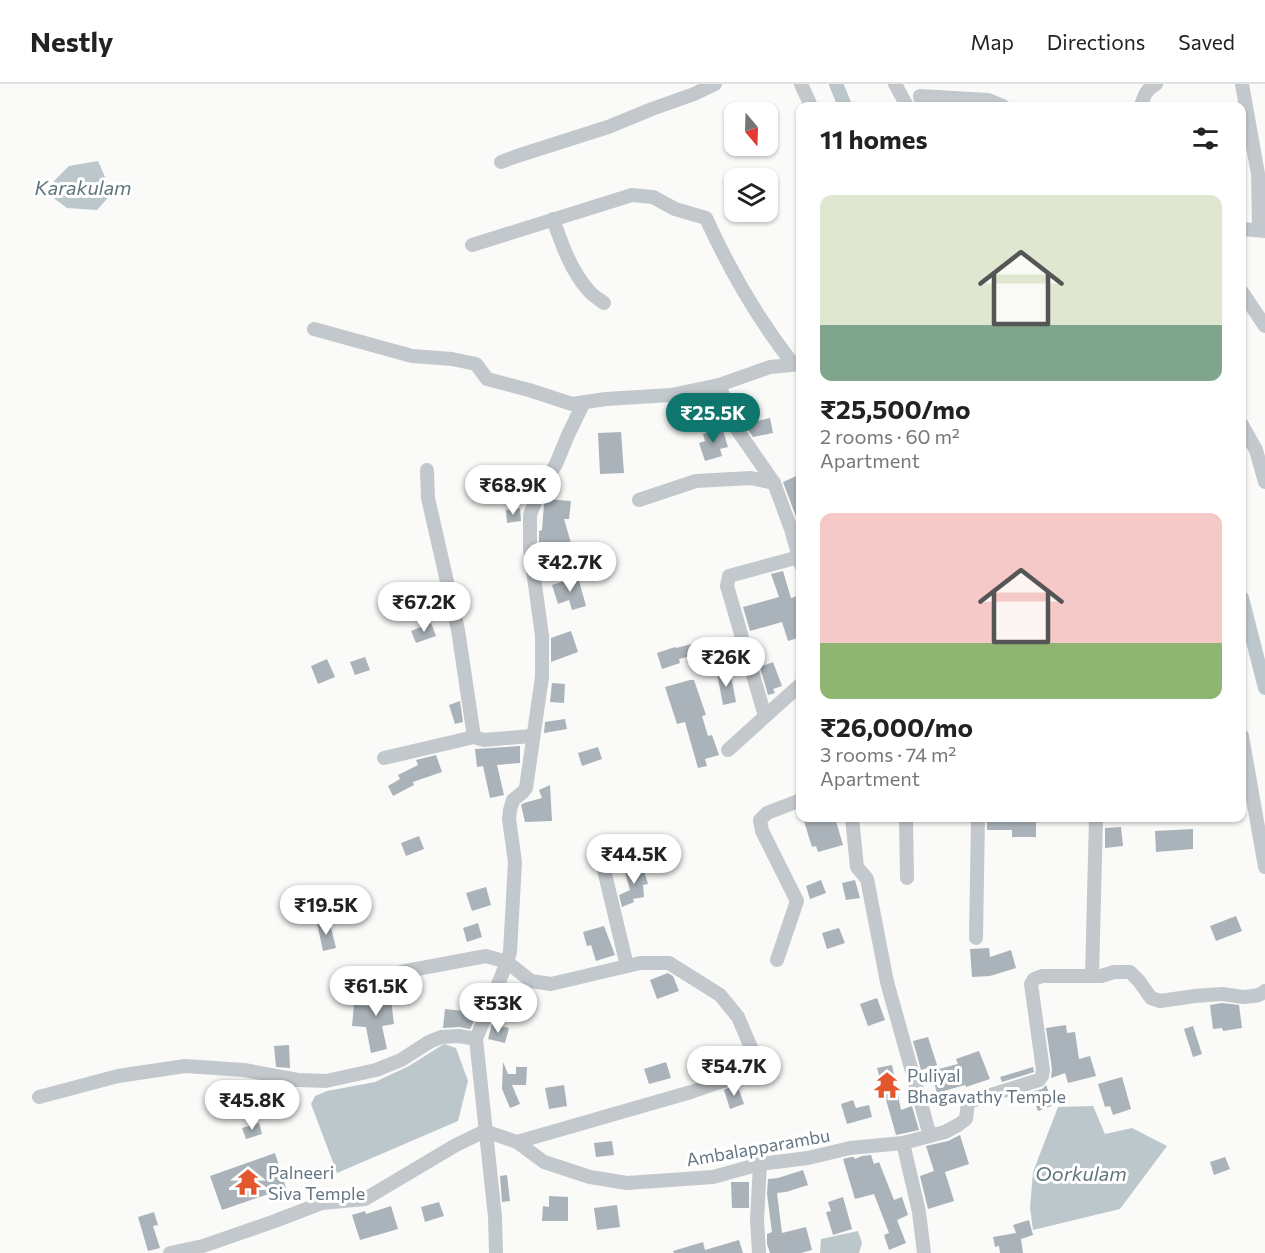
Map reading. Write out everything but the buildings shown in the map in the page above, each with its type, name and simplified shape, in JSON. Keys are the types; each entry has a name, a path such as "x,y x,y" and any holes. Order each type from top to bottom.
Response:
{"street":[{"path":"501,162 608,127 715,84"},
{"path":"801,84 809,102"},
{"path":"895,84 905,102"},
{"path":"1142,102 1149,87 1156,84"},
{"path":"1242,84 1245,102"},
{"path":"921,102 920,96 993,102"},
{"path":"1246,106 1258,174 1262,230 1246,229"},
{"path":"472,245 632,195 653,197 675,209 706,218 724,257 776,342 796,363"},
{"path":"554,219 564,251 578,276 590,293 604,303"},
{"path":"1246,298 1265,326"},
{"path":"314,329 412,356 452,358 476,364 487,379 572,404 606,399 671,395 719,385 770,367 796,364"},
{"path":"719,385 736,428 774,483 796,547"},
{"path":"496,1253 495,1217 476,1039 510,952 515,862 509,819 510,810 513,800 526,788 542,677 543,636 530,548 530,515 538,494 556,464 584,402"},
{"path":"1246,429 1265,442"},
{"path":"1246,432 1256,450 1265,482"},
{"path":"427,470 428,498 459,630 474,737"},
{"path":"639,500 696,481 751,478 774,483"},
{"path":"765,716 727,586 729,576 796,562"},
{"path":"728,750 796,688"},
{"path":"384,758 474,737 484,740 532,736"},
{"path":"1246,764 1265,867"},
{"path":"777,960 797,901 762,831 760,819 767,813 796,802"},
{"path":"852,822 857,867 867,879 887,982 930,1136"},
{"path":"906,822 907,878"},
{"path":"976,938 978,822"},
{"path":"1096,822 1092,976 1130,972 1151,998 1160,1001 1222,994 1243,997 1259,995 1265,991"},
{"path":"599,849 627,966"},
{"path":"342,988 406,971 486,956 507,962 531,981 551,984 640,963 669,963 720,995 738,1017 755,1057 754,1063 726,1080 517,1142"},
{"name":"Ambalapparambu","path":"485,1131 517,1142 544,1162 590,1177 627,1183 713,1177 760,1164 808,1158 850,1148 903,1143 945,1132 958,1125 966,1119 968,1102 1039,1080 1043,1070 1031,984 1034,979 1042,976 1092,976"},
{"path":"39,1097 118,1076 185,1066 244,1070 298,1080 326,1081 376,1070 401,1060 441,1037 459,1036 476,1039"},
{"path":"170,1253 203,1246 322,1203 365,1199 456,1145 485,1131"},
{"path":"903,1143 919,1212 924,1253"},
{"path":"759,1253 757,1220 760,1164"}],"water":[{"name":"Karakulam","path":"98,161 112,193 97,210 67,208 44,191 69,166"},
{"path":"444,1044 456,1048 468,1081 458,1121 337,1173 311,1104 315,1096 327,1091 375,1082 409,1066"},
{"name":"Oorkulam","path":"1093,1106 1105,1134 1132,1128 1167,1146 1120,1209 1033,1230 1030,1208 1033,1172 1058,1107"},
{"path":"858,1231 862,1243 859,1253 820,1253 821,1239"}],"waterway":[{"path":"836,84 843,102"},
{"path":"1246,614 1265,688"}],"place":[{"name":"Puliyal Bhagavathy Temple","path":"887,1085"},
{"name":"Palneeri Siva Temple","path":"248,1182"}]}
